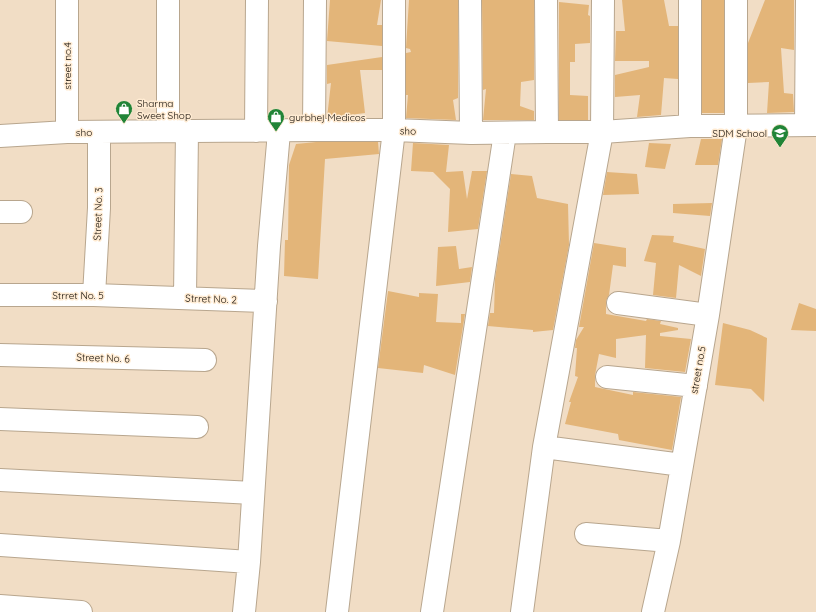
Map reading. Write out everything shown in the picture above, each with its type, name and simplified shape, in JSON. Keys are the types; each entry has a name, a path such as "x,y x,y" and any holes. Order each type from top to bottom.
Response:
{"street":[{"name":"street no.4","path":"67,0 67,132"},
{"path":"168,0 178,131 185,297"},
{"path":"256,131 257,0"},
{"path":"314,130 315,0"},
{"path":"337,612 394,130 394,0"},
{"path":"470,0 471,133"},
{"path":"546,0 547,132"},
{"path":"522,612 544,447 602,132 603,0"},
{"path":"690,0 690,126"},
{"name":"street no.5","path":"653,612 668,541 696,386 736,127 736,0"},
{"path":"807,0 811,125"},
{"name":"sho","path":"0,136 67,132 278,132 314,130 394,130 471,133 602,132 690,126 736,127 811,125"},
{"name":"Street No. 3","path":"94,295 99,208 99,132"},
{"path":"244,612 249,562 278,132"},
{"path":"432,612 505,133"},
{"name":"Strret No. 5","path":"0,295 155,296"},
{"name":"Strret No. 2","path":"155,296 266,301"},
{"path":"618,303 708,315"},
{"name":"Street No. 6","path":"0,355 205,360"},
{"path":"607,377 696,386"},
{"path":"0,419 197,427"},
{"path":"544,447 682,465"},
{"path":"0,480 253,493"},
{"path":"586,534 668,541"},
{"path":"0,545 249,562"},
{"path":"0,606 81,612"}],"building":[{"path":"330,0 381,0 377,25 382,25 382,46 327,41"},
{"path":"409,0 458,0 458,98 453,100 456,120 406,118 408,95 406,95 406,53 411,52 410,49 406,48"},
{"path":"482,0 534,0 534,80 521,82 520,106 534,111 534,120 483,120 486,89 483,90"},
{"path":"622,0 664,0 669,26 678,26 678,79 664,78 661,115 637,117 640,95 615,97 615,75 649,67 649,61 615,61 616,31 625,31"},
{"path":"702,0 724,0 724,113 702,113"},
{"path":"765,0 794,0 794,50 781,48 784,93 793,94 794,112 767,113 769,82 748,83 748,43"},
{"path":"559,2 589,5 588,15 590,16 590,43 575,44 575,62 570,62 570,95 588,96 588,120 559,120"},
{"path":"382,57 382,70 360,70 365,113 327,118 331,83 327,84 327,65"},
{"path":"701,139 722,139 718,165 695,165"},
{"path":"316,142 378,142 379,154 325,159 318,279 284,276 285,240 288,240 289,165 296,144"},
{"path":"413,143 449,145 446,172 463,171 467,199 472,171 487,171 478,229 448,232 450,189 433,172 411,171"},
{"path":"649,143 671,144 665,169 645,167"},
{"path":"607,172 637,174 639,194 603,195"},
{"path":"511,174 532,176 537,198 568,204 569,245 553,330 533,332 533,330 488,326 490,313 494,313 495,279"},
{"path":"712,203 710,216 673,213 673,204"},
{"path":"652,235 674,236 673,242 705,249 701,276 679,265 676,298 653,295 656,263 644,261"},
{"path":"594,243 626,248 626,267 613,265 609,295 606,301 606,314 646,321 647,319 661,321 660,324 678,328 678,330 660,333 660,336 691,339 685,372 645,368 646,335 616,339 616,358 599,354 595,375 595,387 633,395 633,392 681,397 672,450 619,440 618,434 565,424 571,402 569,402 578,377 575,376 577,348 575,348 576,340 584,327 579,327"},
{"path":"456,246 459,269 472,267 470,282 436,286 438,247"},
{"path":"388,291 419,297 419,293 438,294 436,322 461,323 461,314 465,314 455,375 424,365 423,373 378,368"},
{"path":"799,303 816,309 816,331 791,330"},
{"path":"723,323 750,330 767,338 764,402 751,389 715,385"}],"place":[{"name":"Sharma Sweet Shop","path":"124,124"},
{"name":"gurbhej Medicos","path":"276,132"},
{"name":"SDM School","path":"780,148"}]}
